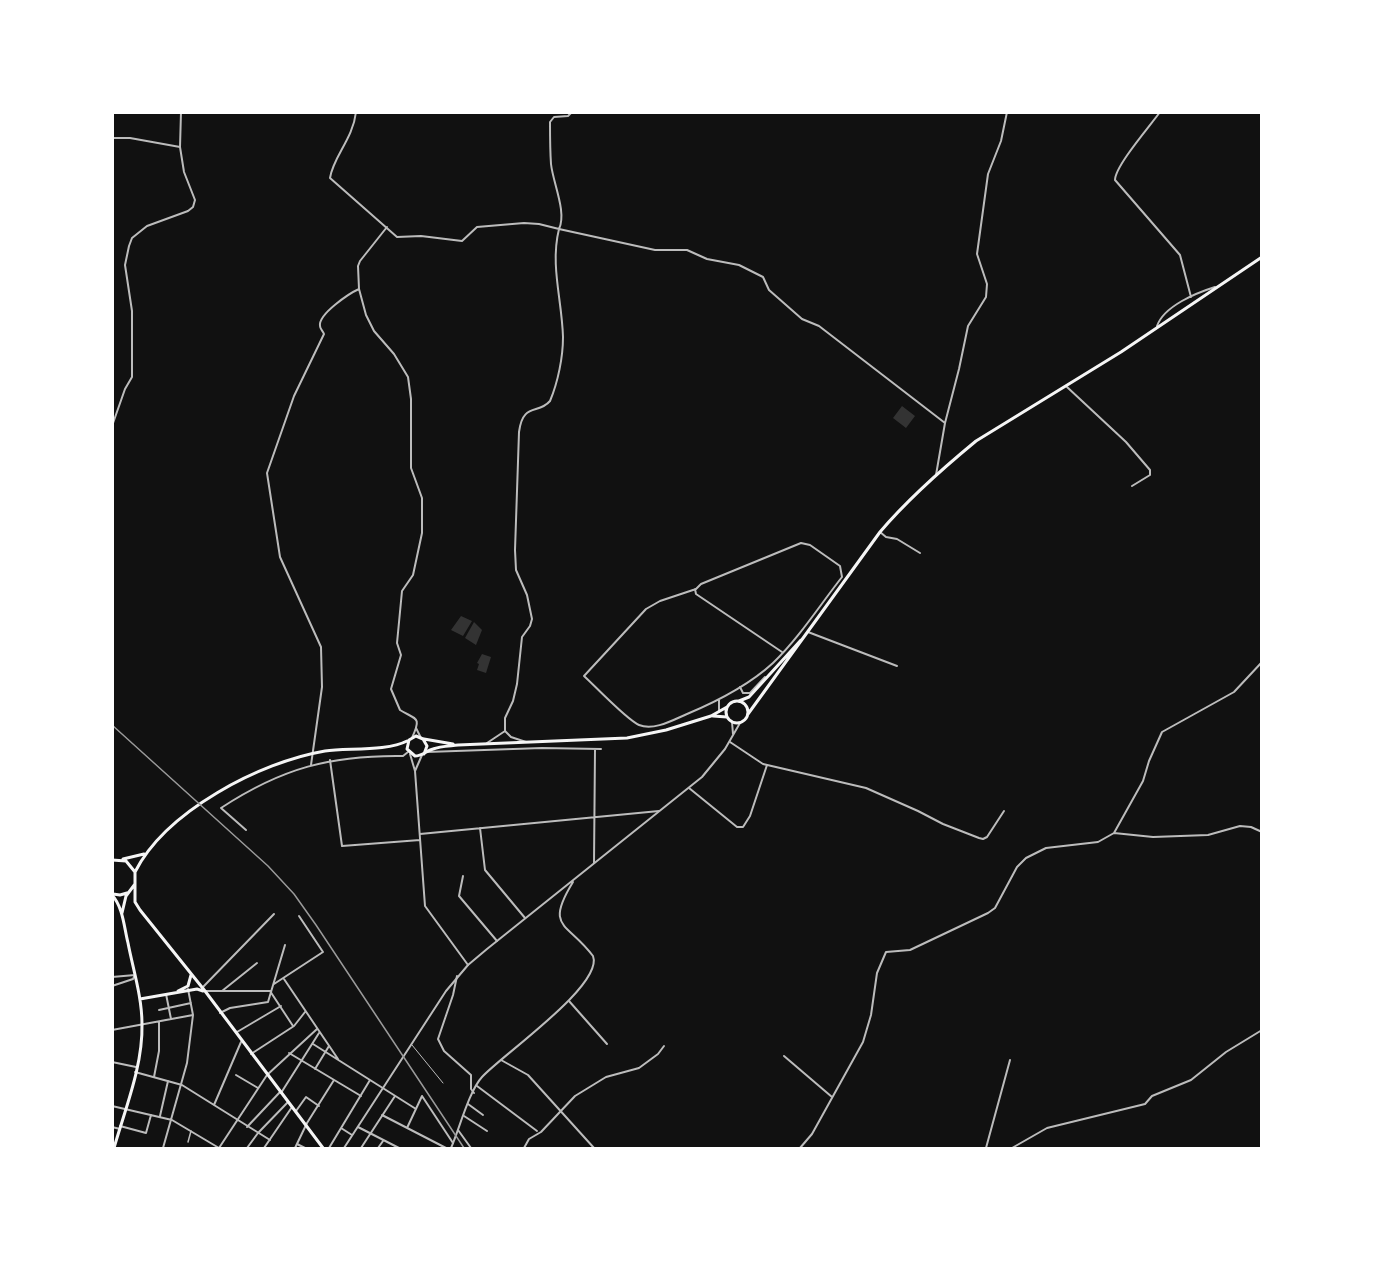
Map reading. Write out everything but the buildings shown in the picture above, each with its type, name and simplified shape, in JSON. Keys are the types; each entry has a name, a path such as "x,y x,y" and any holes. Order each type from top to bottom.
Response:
{"main road":[{"path":"711,716 727,717 732,722 740,723 745,720 880,532 898,511 976,441 1067,387 1262,258"},
{"path":"393,746 414,756 424,754 431,749 458,745 627,738 650,734 711,716 732,702 749,697 808,632"},
{"path":"739,701 745,705 748,714"},
{"path":"727,707 727,717"},
{"path":"422,738 427,746 424,754"},
{"path":"323,1149 135,903 135,872 144,854 192,810 209,798 263,770 316,753 393,746 410,739 422,738 429,742 458,745"},
{"path":"408,752 410,739"},
{"path":"112,860 122,860 144,854"},
{"path":"122,860 130,864 135,872"},
{"path":"121,914 126,896 135,884"},
{"path":"112,895 129,892"},
{"path":"112,895 117,900 121,914 140,999 142,1025 137,1067 114,1149"},
{"path":"188,989 191,974"},
{"path":"140,999 177,992 199,984"},
{"path":"194,990 199,984"},
{"path":"188,989 202,990"}],"street":[{"path":"112,426 125,389 132,377 132,311 125,265 129,246 132,238 139,231 188,211 193,207 195,200 184,172 180,147 181,112"},
{"path":"356,112 355,122 331,170 330,178 400,238 411,235 462,241 479,226 539,224 655,250 687,250 707,259 739,265 763,277 769,290 802,319 819,326 945,423"},
{"path":"486,744 505,731 506,718 517,684 522,637 531,626 532,619 527,595 516,570 519,432 522,418 529,411 548,405 561,358 563,335 555,261 562,222 551,161 550,122 554,117 568,116 572,112"},
{"path":"935,477 968,326 986,297 987,284 977,254 988,174 1001,141 1007,112"},
{"path":"1160,112 1114,176 1180,255 1191,297"},
{"path":"112,138 130,138 180,147"},
{"path":"387,227 360,261 358,266 359,289 366,315 374,331 394,354 408,377 411,399 411,468 422,498 422,533 413,575 402,591 398,643 401,655 390,689 400,710 416,719 416,728 410,739"},
{"path":"1156,329 1159,320 1168,312 1191,297 1218,286"},
{"path":"310,765 322,687 321,647 280,557 267,470 294,396 322,339 324,332 320,328 321,322 341,299 359,289"},
{"path":"1067,387 1114,429 1150,470 1150,475 1132,486"},
{"path":"880,532 920,553"},
{"path":"801,543 810,544 840,566 842,570 842,577 774,662 719,700 673,721 646,727 634,723 584,676 646,609 660,601 696,589 701,584 801,543"},
{"path":"696,589 696,594 782,652"},
{"path":"808,632 897,666"},
{"path":"800,1149 812,1134 866,1035 877,973 886,952 910,950 988,913 995,908 1022,861 1035,853 1054,846 1098,842 1114,833 1143,781 1162,732 1234,692 1262,662"},
{"path":"740,687 743,693 750,693 777,667"},
{"path":"719,700 727,707"},
{"path":"719,700 719,712"},
{"path":"732,722 733,736"},
{"path":"344,1149 457,976 496,941 689,788 717,760 740,723"},
{"path":"416,728 422,738"},
{"path":"505,731 511,737 528,742"},
{"path":"730,742 767,765 866,788 943,824 983,839 987,837 1004,811"},
{"path":"594,863 595,749"},
{"path":"415,771 424,754 602,749"},
{"path":"246,830 222,808 259,785 310,765 330,760 364,756 403,756 408,752 415,771 425,906 468,965"},
{"path":"330,760 342,846 420,840"},
{"path":"689,788 735,826 743,827 750,816 767,765"},
{"path":"420,834 659,812"},
{"path":"1114,833 1153,837 1208,835 1240,826 1251,827 1262,832"},
{"path":"480,828 485,870 525,918"},
{"path":"463,876 459,896 496,941"},
{"path":"451,1149 480,1079 568,1001 586,982 595,961 590,951 563,927 560,920 560,907 574,879"},
{"path":"202,990 274,914"},
{"path":"273,985 323,952 299,916"},
{"path":"220,1013 230,1008 266,1003 285,945"},
{"path":"222,991 257,963"},
{"path":"135,975 133,979 114,985 112,978 135,975"},
{"path":"457,976 438,1039 444,1051 471,1075 471,1089 474,1093"},
{"path":"283,979 340,1061"},
{"path":"164,1149 187,1063 193,1015 188,989"},
{"path":"190,998 194,990"},
{"path":"202,990 270,991"},
{"path":"270,991 294,1026"},
{"path":"166,994 171,1019"},
{"path":"568,1001 607,1044"},
{"path":"159,1010 191,1003"},
{"path":"235,1033 281,1006"},
{"path":"250,1054 294,1026 305,1012"},
{"path":"112,1030 193,1015"},
{"path":"154,1077 159,1051 159,1022"},
{"path":"112,1106 172,1119 219,1148 267,1074 317,1029"},
{"path":"1012,1149 1047,1128 1145,1104 1152,1096 1191,1080 1226,1052 1262,1030"},
{"path":"248,1127 280,1093 319,1033"},
{"path":"213,1106 241,1042"},
{"path":"313,1044 416,1109"},
{"path":"315,1069 329,1046"},
{"path":"524,1149 526,1143 575,1096 606,1077 639,1068 658,1054 664,1046"},
{"path":"289,1053 361,1096"},
{"path":"784,1056 832,1097"},
{"path":"501,1060 528,1075 594,1149"},
{"path":"986,1149 1010,1060"},
{"path":"112,1062 137,1067"},
{"path":"135,1072 182,1085 236,1121 270,1140"},
{"path":"236,1075 258,1088"},
{"path":"295,1149 307,1123 334,1080"},
{"path":"329,1149 370,1080"},
{"path":"160,1117 168,1081"},
{"path":"477,1086 538,1132"},
{"path":"361,1149 395,1096"},
{"path":"407,1128 422,1096 453,1143"},
{"path":"295,1112 306,1097 319,1106"},
{"path":"248,1149 258,1133 288,1102"},
{"path":"468,1104 483,1115"},
{"path":"264,1149 292,1107"},
{"path":"112,1127 146,1133 151,1115"},
{"path":"382,1115 446,1149"},
{"path":"464,1116 487,1131"},
{"path":"358,1127 399,1149"},
{"path":"341,1128 352,1136"},
{"path":"459,1130 471,1149"},
{"path":"188,1142 191,1131"},
{"path":"378,1149 383,1141"},
{"path":"297,1144 305,1149"}],"lane":[{"path":"411,1044 443,1083"}],"shaded area":[{"path":"902,406 915,416 906,428 893,418"},
{"path":"461,616 472,621 463,636 451,630"},
{"path":"474,622 482,630 476,645 465,638"},
{"path":"482,654 491,657 486,673 477,670 479,664 477,663"}],"railway":[{"path":"112,725 268,866 294,894 464,1148"}]}
